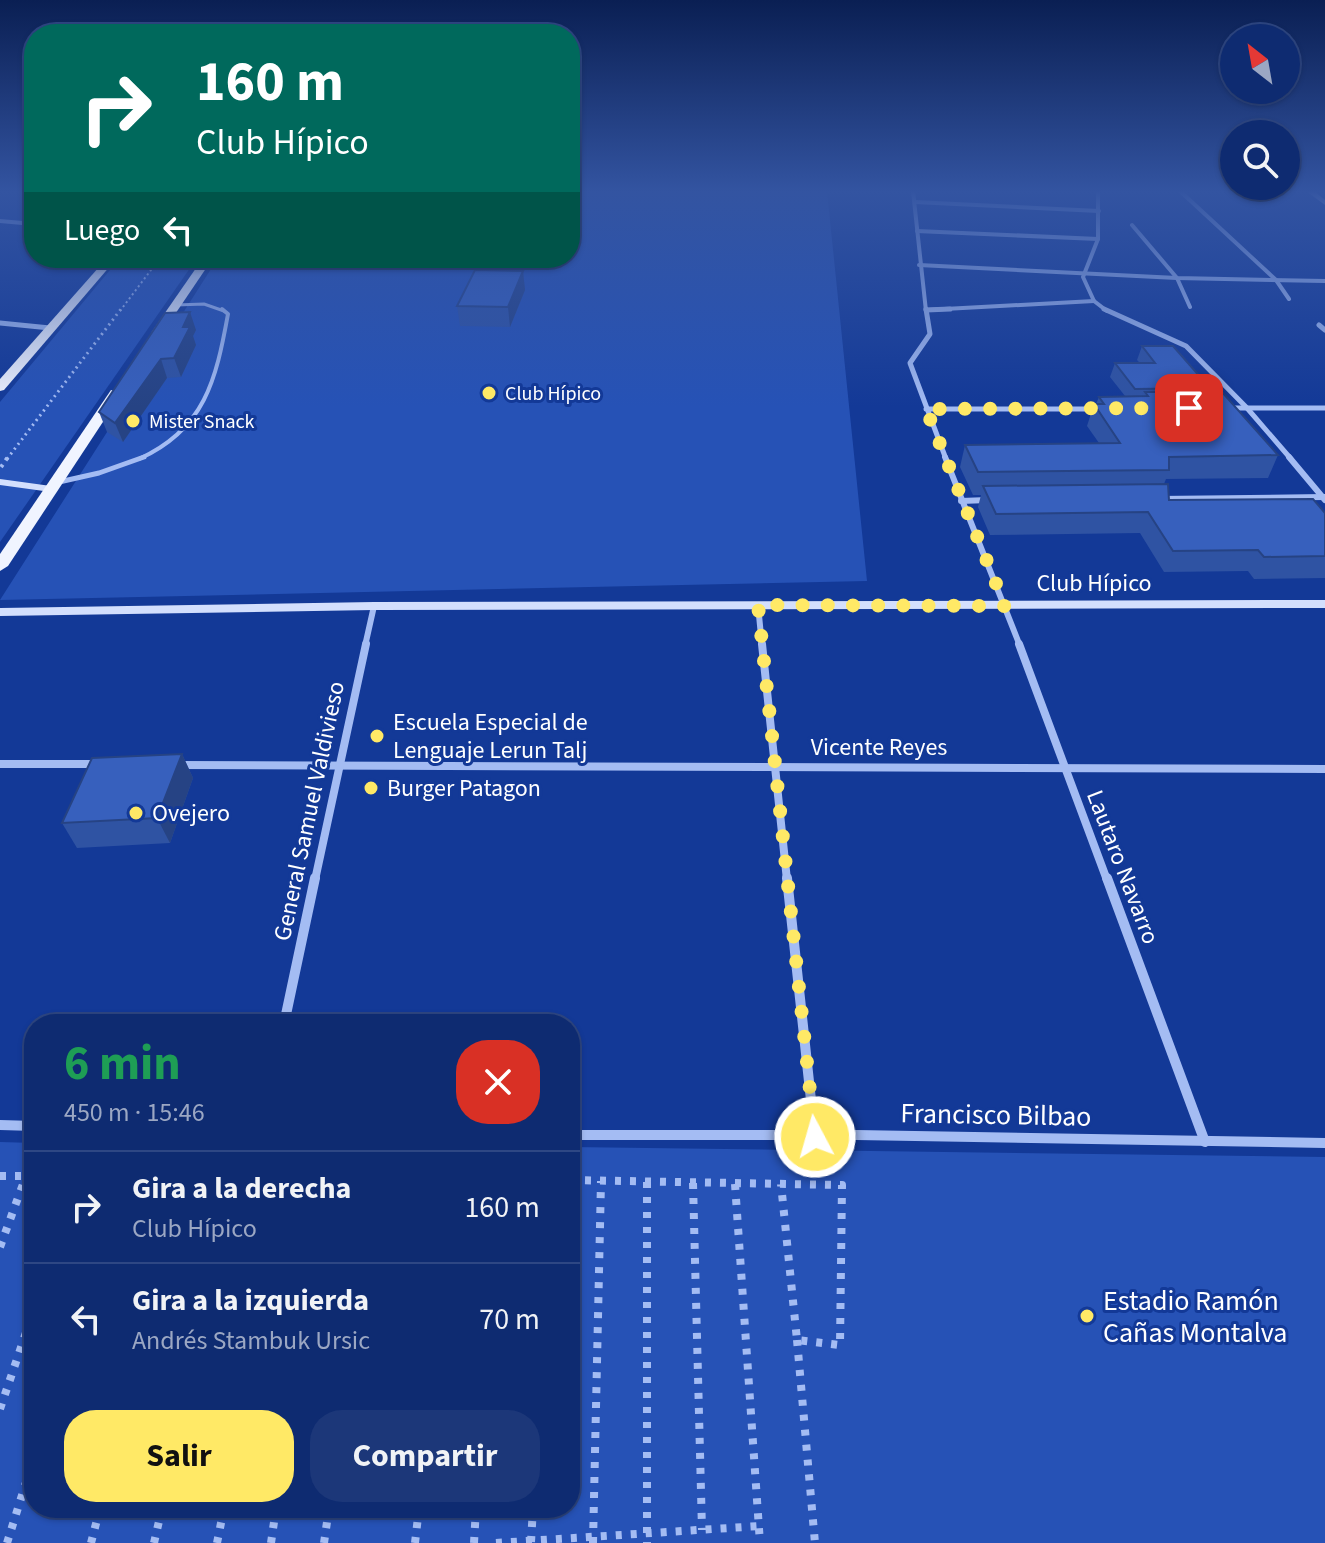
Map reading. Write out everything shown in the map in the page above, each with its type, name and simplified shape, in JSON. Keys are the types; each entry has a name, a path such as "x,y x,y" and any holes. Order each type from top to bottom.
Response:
{"main road":[{"path":"0,387 103,268"},
{"path":"150,343 201,268"},
{"path":"0,566 124,381"}],"street":[{"path":"1089,263 1084,281 1094,301 1124,322 1186,346 1247,408 1324,498"},
{"path":"1164,263 1177,278 1190,307"},
{"path":"1258,263 1276,280 1289,299"},
{"path":"1094,301 926,310 919,265 1177,278 1325,281"},
{"name":"Lautaro Navarro","path":"926,310 930,334 910,363 961,501 1005,606 1205,1142"},
{"path":"0,323 50,328"},
{"path":"1319,325 1325,330"},
{"path":"1216,408 1325,408"},
{"path":"926,409 1109,409"},
{"path":"0,482 53,486"},
{"path":"1149,499 1324,498"},
{"path":"961,501 992,500"},
{"name":"Club Hípico","path":"0,612 374,606 1325,604"},
{"path":"758,605 815,1137"},
{"name":"General Samuel Valdivieso","path":"286,1014 374,606"},
{"path":"0,764 108,764"},
{"name":"Vicente Reyes","path":"170,765 1325,769"},
{"path":"0,1125 24,1126"},
{"name":"Francisco Bilbao","path":"580,1135 1325,1143"}],"lane":[{"path":"53,486 137,460 167,445 195,421 214,381 228,314 211,304 176,305"}],"path":[{"path":"0,468 152,268"},
{"path":"0,1176 24,1176"},
{"path":"580,1180 842,1185 840,1345 797,1340"},
{"path":"593,1540 601,1181"},
{"path":"647,1182 647,1538"},
{"path":"693,1183 702,1530"},
{"path":"735,1184 760,1543"},
{"path":"781,1184 815,1543"},
{"path":"0,1247 24,1190"},
{"path":"0,1409 24,1338"},
{"path":"7,1543 24,1489"},
{"path":"91,1543 97,1518"},
{"path":"154,1543 160,1518"},
{"path":"217,1543 222,1518"},
{"path":"271,1543 275,1518"},
{"path":"324,1543 328,1518"},
{"path":"415,1543 418,1518"},
{"path":"474,1543 475,1518"},
{"path":"531,1542 532,1518"},
{"path":"496,1543 647,1538 760,1526"}],"shaded area":[{"name":"Club Hípico","path":"580,263 834,263 867,581 0,600 212,268 580,268"},
{"path":"112,268 190,268 0,542 0,402"},
{"path":"0,1142 24,1143 24,1518 580,1518 580,1147 1325,1157 1325,1543 0,1543"}],"building":[{"path":"475,270 523,271 508,307 457,306"},
{"path":"190,312 183,327 190,327 174,358 161,359 115,423 99,412 165,313"},
{"path":"1142,346 1173,346 1210,388 1135,389 1115,363 1155,363"},
{"path":"1145,392 1222,392 1278,455 1169,457 1169,470 978,472 965,445 1120,443 1094,404 1104,404 1099,397 1148,396"},
{"path":"1168,484 1169,500 1313,499 1325,513 1325,556 1264,557 1258,550 1173,551 1148,512 996,514 983,486"},
{"path":"182,754 157,818 62,823 92,758"}],"place":[{"name":"Club Hípico","path":"489,393"},
{"name":"Mister Snack","path":"133,421"},
{"name":"Escuela Especial de Lenguaje Lerun Talj","path":"377,736"},
{"name":"Burger Patagon","path":"371,788"},
{"name":"Ovejero","path":"136,813"},
{"name":"Estadio Ramón Cañas Montalva","path":"1087,1316"}],"route":[{"path":"815,1137 758,605 1005,606 926,409 1189,408"}]}
